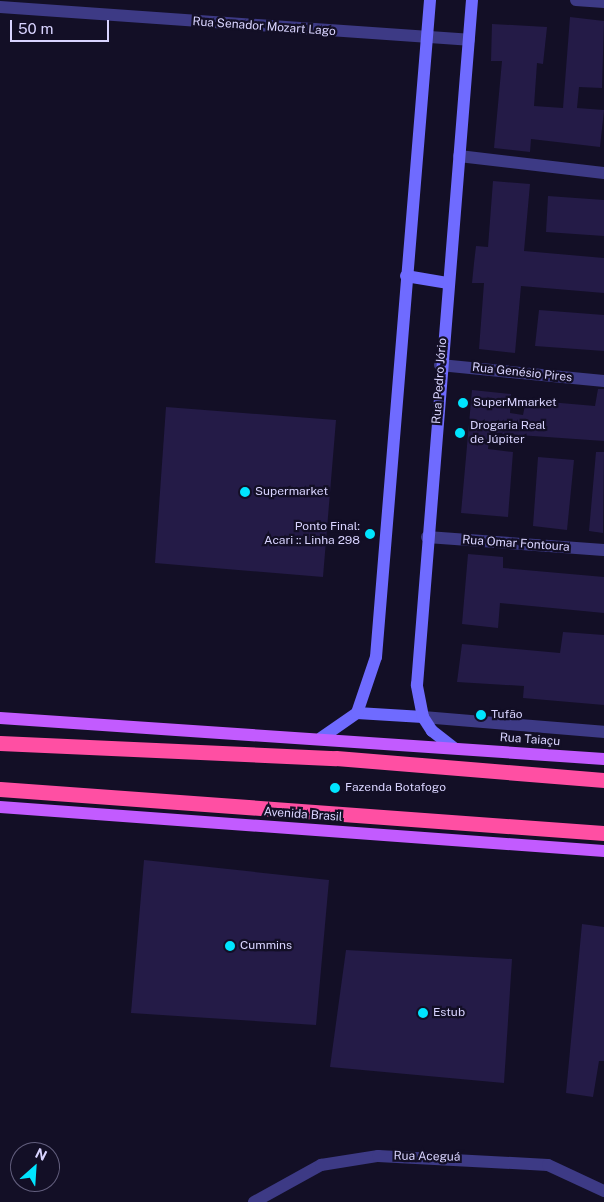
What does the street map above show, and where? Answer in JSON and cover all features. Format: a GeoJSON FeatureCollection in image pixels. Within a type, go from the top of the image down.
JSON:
{"type":"FeatureCollection","features":[{"type":"Feature","properties":{"kind":"highway"},"geometry":{"type":"LineString","coordinates":[[0,743],[336,758],[604,780]]}},
{"type":"Feature","properties":{"kind":"highway","name":"Avenida Brasil"},"geometry":{"type":"LineString","coordinates":[[0,789],[604,833]]}},
{"type":"Feature","properties":{"kind":"main road"},"geometry":{"type":"LineString","coordinates":[[321,738],[357,713],[376,657],[430,0]]}},
{"type":"Feature","properties":{"kind":"main road","name":"Rua Pedro Jório"},"geometry":{"type":"LineString","coordinates":[[454,748],[432,731],[423,717],[417,685],[440,365],[472,0]]}},
{"type":"Feature","properties":{"kind":"main road"},"geometry":{"type":"LineString","coordinates":[[406,276],[448,283]]}},
{"type":"Feature","properties":{"kind":"main road"},"geometry":{"type":"LineString","coordinates":[[357,713],[423,717]]}},
{"type":"Feature","properties":{"kind":"main road"},"geometry":{"type":"LineString","coordinates":[[0,718],[454,748]]}},
{"type":"Feature","properties":{"kind":"main road","name":"Rua Taiaçu"},"geometry":{"type":"LineString","coordinates":[[454,748],[604,759]]}},
{"type":"Feature","properties":{"kind":"main road","name":"Avenida Brasil"},"geometry":{"type":"LineString","coordinates":[[0,807],[604,851]]}},
{"type":"Feature","properties":{"kind":"street"},"geometry":{"type":"LineString","coordinates":[[576,0],[604,2]]}},
{"type":"Feature","properties":{"kind":"street","name":"Rua Senador Mozart Lago"},"geometry":{"type":"LineString","coordinates":[[0,7],[469,40]]}},
{"type":"Feature","properties":{"kind":"street"},"geometry":{"type":"LineString","coordinates":[[459,156],[604,173]]}},
{"type":"Feature","properties":{"kind":"street","name":"Rua Genésio Pires"},"geometry":{"type":"LineString","coordinates":[[440,365],[604,381]]}},
{"type":"Feature","properties":{"kind":"street","name":"Rua Omar Fontoura"},"geometry":{"type":"LineString","coordinates":[[428,537],[604,550]]}},
{"type":"Feature","properties":{"kind":"street"},"geometry":{"type":"LineString","coordinates":[[423,717],[604,732]]}},
{"type":"Feature","properties":{"kind":"street","name":"Rua Aceguá"},"geometry":{"type":"LineString","coordinates":[[254,1202],[321,1165],[378,1156],[548,1165],[604,1190]]}},
{"type":"Feature","properties":{"kind":"building"},"geometry":{"type":"Polygon","coordinates":[[[570,17],[604,21],[602,88],[579,87],[577,108],[604,110],[600,147],[531,139],[530,152],[494,148],[502,61],[491,61],[492,24],[547,27],[543,64],[537,63],[534,106],[563,108],[570,17]]]}},
{"type":"Feature","properties":{"kind":"building"},"geometry":{"type":"Polygon","coordinates":[[[493,181],[530,184],[524,251],[604,258],[604,293],[521,286],[515,353],[479,349],[484,283],[472,283],[476,246],[488,247],[493,181]]]}},
{"type":"Feature","properties":{"kind":"building"},"geometry":{"type":"Polygon","coordinates":[[[548,196],[604,200],[604,236],[546,232],[548,196]]]}},
{"type":"Feature","properties":{"kind":"building"},"geometry":{"type":"Polygon","coordinates":[[[539,310],[604,315],[604,351],[535,346],[539,310]]]}},
{"type":"Feature","properties":{"kind":"building"},"geometry":{"type":"Polygon","coordinates":[[[598,389],[604,389],[604,441],[490,433],[488,449],[513,452],[508,517],[461,513],[472,390],[511,394],[510,413],[523,415],[526,400],[595,406],[598,389]]]}},
{"type":"Feature","properties":{"kind":"building","name":"Supermarket"},"geometry":{"type":"Polygon","coordinates":[[[166,407],[336,420],[323,577],[155,563],[166,407]]]}},
{"type":"Feature","properties":{"kind":"building"},"geometry":{"type":"Polygon","coordinates":[[[596,452],[604,452],[603,533],[589,531],[596,452]]]}},
{"type":"Feature","properties":{"kind":"building"},"geometry":{"type":"Polygon","coordinates":[[[538,457],[574,460],[567,530],[533,526],[538,457]]]}},
{"type":"Feature","properties":{"kind":"building"},"geometry":{"type":"Polygon","coordinates":[[[468,554],[503,557],[503,568],[604,577],[604,613],[500,603],[498,628],[462,624],[468,554]]]}},
{"type":"Feature","properties":{"kind":"building"},"geometry":{"type":"Polygon","coordinates":[[[563,632],[604,635],[604,705],[523,698],[524,686],[457,682],[462,644],[560,653],[563,632]]]}},
{"type":"Feature","properties":{"kind":"building","name":"Cummins"},"geometry":{"type":"Polygon","coordinates":[[[144,860],[329,880],[316,1025],[131,1013],[144,860]]]}},
{"type":"Feature","properties":{"kind":"building"},"geometry":{"type":"Polygon","coordinates":[[[582,924],[604,927],[604,1061],[599,1061],[593,1097],[566,1093],[582,924]]]}},
{"type":"Feature","properties":{"kind":"building","name":"Estub"},"geometry":{"type":"Polygon","coordinates":[[[346,950],[512,959],[504,1083],[330,1067],[346,950]]]}},
{"type":"Feature","properties":{"kind":"place","name":"SuperMmarket"},"geometry":{"type":"Point","coordinates":[463,403]}},
{"type":"Feature","properties":{"kind":"place","name":"Drogaria Real de Júpiter"},"geometry":{"type":"Point","coordinates":[460,433]}},
{"type":"Feature","properties":{"kind":"place","name":"Supermarket"},"geometry":{"type":"Point","coordinates":[245,492]}},
{"type":"Feature","properties":{"kind":"place","name":"Ponto Final: Acari :: Linha 298"},"geometry":{"type":"Point","coordinates":[370,534]}},
{"type":"Feature","properties":{"kind":"place","name":"Tufão"},"geometry":{"type":"Point","coordinates":[481,715]}},
{"type":"Feature","properties":{"kind":"place","name":"Fazenda Botafogo"},"geometry":{"type":"Point","coordinates":[335,788]}},
{"type":"Feature","properties":{"kind":"place","name":"Cummins"},"geometry":{"type":"Point","coordinates":[230,946]}},
{"type":"Feature","properties":{"kind":"place","name":"Estub"},"geometry":{"type":"Point","coordinates":[423,1013]}}]}
